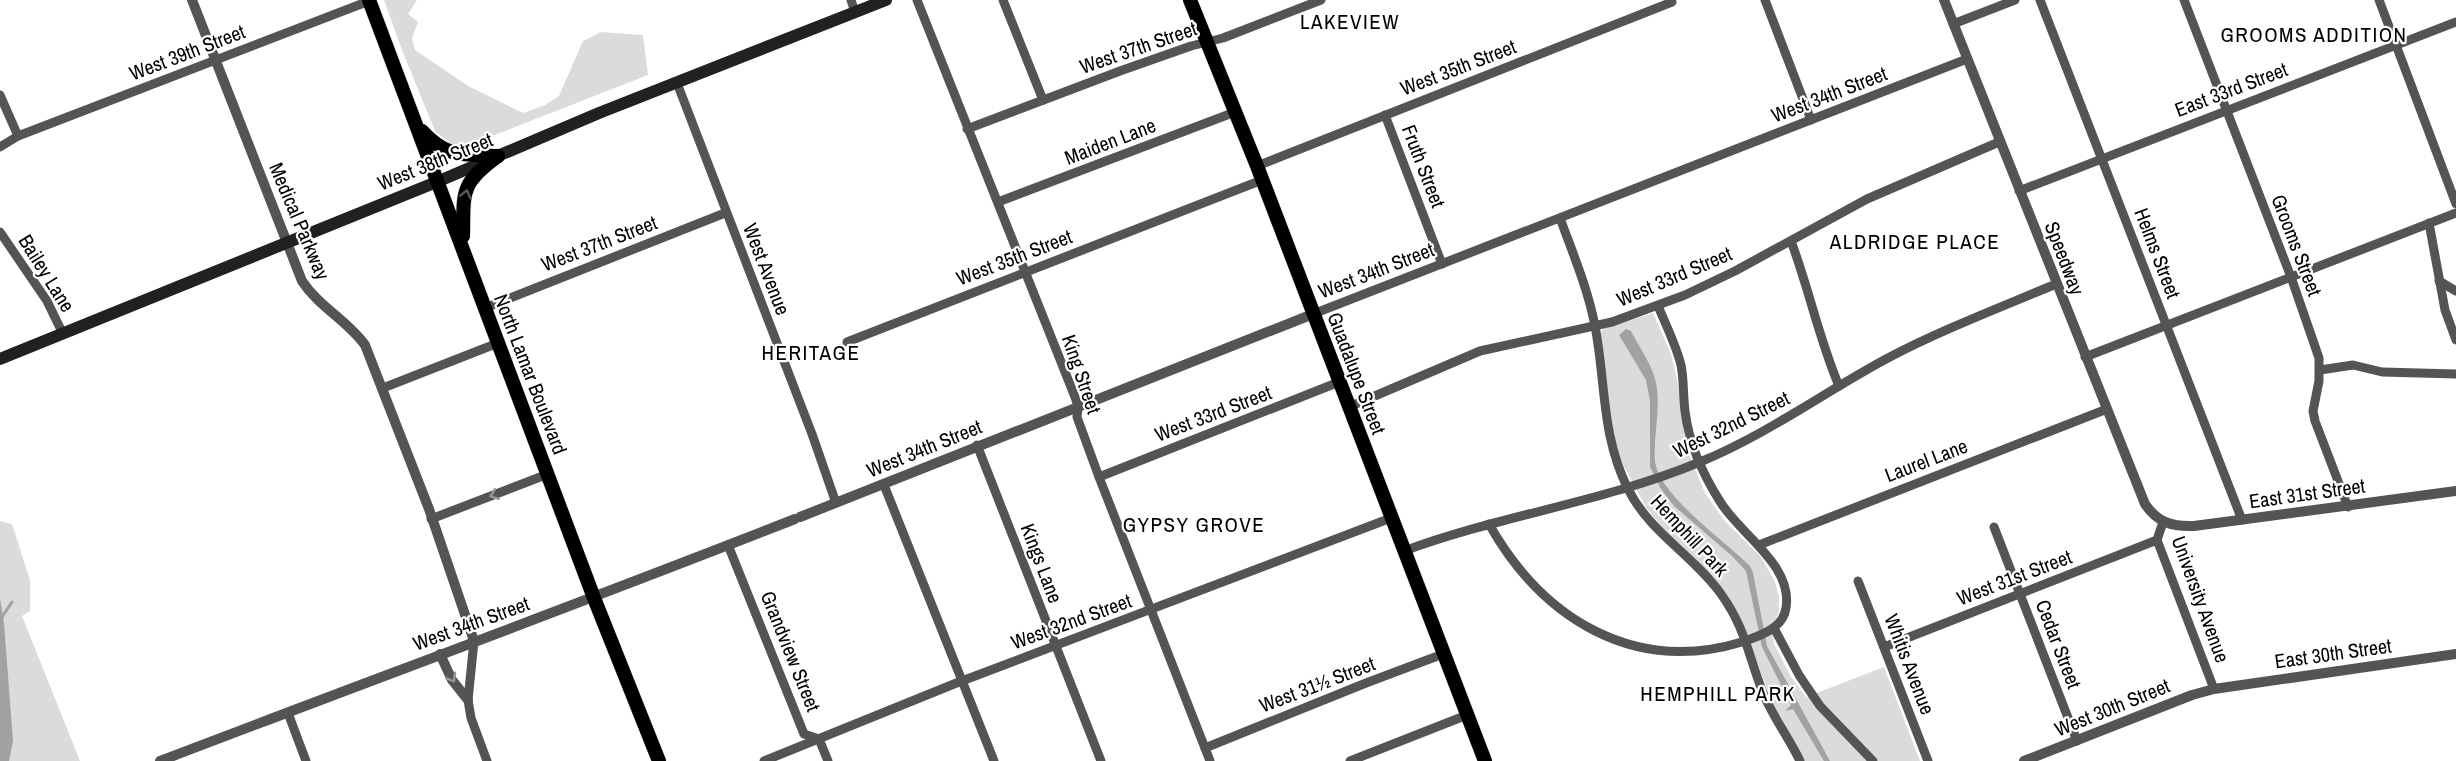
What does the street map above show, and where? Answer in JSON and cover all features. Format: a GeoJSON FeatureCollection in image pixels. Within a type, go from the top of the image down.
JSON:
{"type":"FeatureCollection","features":[{"type":"Feature","properties":{"kind":"main road","name":"West 38th Street"},"geometry":{"type":"LineString","coordinates":[[0,359],[677,83],[853,6],[886,0]]}},
{"type":"Feature","properties":{"kind":"main road","name":"Guadalupe Street"},"geometry":{"type":"LineString","coordinates":[[1190,0],[1257,166],[1485,761]]}},
{"type":"Feature","properties":{"kind":"main road","name":"North Lamar Boulevard"},"geometry":{"type":"LineString","coordinates":[[369,1],[439,181],[594,598],[659,761]]}},
{"type":"Feature","properties":{"kind":"main road"},"geometry":{"type":"LineString","coordinates":[[418,127],[437,146],[450,153],[498,156]]}},
{"type":"Feature","properties":{"kind":"main road"},"geometry":{"type":"LineString","coordinates":[[462,244],[464,192],[479,171],[498,156]]}},
{"type":"Feature","properties":{"kind":"street","name":"Medical Parkway"},"geometry":{"type":"LineString","coordinates":[[192,0],[302,281],[309,293],[355,331],[365,345],[383,388],[474,641]]}},
{"type":"Feature","properties":{"kind":"street","name":"King Street"},"geometry":{"type":"LineString","coordinates":[[917,0],[1078,406],[1077,417],[1099,477],[1209,761]]}},
{"type":"Feature","properties":{"kind":"street"},"geometry":{"type":"LineString","coordinates":[[1003,0],[1043,100]]}},
{"type":"Feature","properties":{"kind":"street","name":"West 37th Street"},"geometry":{"type":"LineString","coordinates":[[967,129],[1206,41],[1223,38],[1321,0]]}},
{"type":"Feature","properties":{"kind":"street"},"geometry":{"type":"LineString","coordinates":[[1765,0],[1811,120]]}},
{"type":"Feature","properties":{"kind":"street","name":"Speedway"},"geometry":{"type":"LineString","coordinates":[[1944,0],[2145,504],[2154,516],[2163,522]]}},
{"type":"Feature","properties":{"kind":"street"},"geometry":{"type":"LineString","coordinates":[[1953,24],[2015,0]]}},
{"type":"Feature","properties":{"kind":"street","name":"Helms Street"},"geometry":{"type":"LineString","coordinates":[[2040,0],[2242,520]]}},
{"type":"Feature","properties":{"kind":"street","name":"Grooms Street"},"geometry":{"type":"LineString","coordinates":[[2184,0],[2291,277],[2319,358],[2320,370],[2313,411],[2315,422],[2348,507]]}},
{"type":"Feature","properties":{"kind":"street"},"geometry":{"type":"LineString","coordinates":[[2379,0],[2456,204]]}},
{"type":"Feature","properties":{"kind":"street","name":"West 39th Street"},"geometry":{"type":"LineString","coordinates":[[18,136],[369,1]]}},
{"type":"Feature","properties":{"kind":"street","name":"West 35th Street"},"geometry":{"type":"LineString","coordinates":[[1257,166],[1672,1]]}},
{"type":"Feature","properties":{"kind":"street","name":"East 33rd Street"},"geometry":{"type":"LineString","coordinates":[[2019,191],[2456,22]]}},
{"type":"Feature","properties":{"kind":"street","name":"West 34th Street"},"geometry":{"type":"LineString","coordinates":[[160,761],[474,641],[594,598],[884,485],[977,445],[1967,59]]}},
{"type":"Feature","properties":{"kind":"street","name":"West Avenue"},"geometry":{"type":"LineString","coordinates":[[677,83],[836,502]]}},
{"type":"Feature","properties":{"kind":"street"},"geometry":{"type":"LineString","coordinates":[[0,95],[18,136],[0,147]]}},
{"type":"Feature","properties":{"kind":"street","name":"Maiden Lane"},"geometry":{"type":"LineString","coordinates":[[998,202],[1235,112]]}},
{"type":"Feature","properties":{"kind":"street","name":"Fruth Street"},"geometry":{"type":"LineString","coordinates":[[1385,115],[1442,264]]}},
{"type":"Feature","properties":{"kind":"street","name":"West 33rd Street"},"geometry":{"type":"LineString","coordinates":[[1349,407],[1480,351],[1612,322],[1658,306],[1707,285],[1867,199],[2000,142]]}},
{"type":"Feature","properties":{"kind":"street","name":"West 35th Street"},"geometry":{"type":"LineString","coordinates":[[847,342],[1262,180]]}},
{"type":"Feature","properties":{"kind":"street","name":"West 37th Street"},"geometry":{"type":"LineString","coordinates":[[485,308],[725,213]]}},
{"type":"Feature","properties":{"kind":"street"},"geometry":{"type":"LineString","coordinates":[[2085,357],[2456,213]]}},
{"type":"Feature","properties":{"kind":"street","name":"Hemphill Park"},"geometry":{"type":"LineString","coordinates":[[1560,218],[1584,284],[1595,326],[1607,429],[1628,488],[1639,509],[1652,525],[1707,576],[1730,607],[1747,640],[1764,695],[1800,761]]}},
{"type":"Feature","properties":{"kind":"street"},"geometry":{"type":"LineString","coordinates":[[2429,223],[2445,310],[2456,340]]}},
{"type":"Feature","properties":{"kind":"street","name":"Bailey Lane"},"geometry":{"type":"LineString","coordinates":[[0,232],[47,301],[63,334]]}},
{"type":"Feature","properties":{"kind":"street"},"geometry":{"type":"LineString","coordinates":[[1791,241],[1822,343],[1839,386]]}},
{"type":"Feature","properties":{"kind":"street"},"geometry":{"type":"LineString","coordinates":[[2439,281],[2456,291]]}},
{"type":"Feature","properties":{"kind":"street","name":"West 32nd Street"},"geometry":{"type":"LineString","coordinates":[[1404,551],[1488,524],[1628,488],[1699,463],[1758,435],[1839,386],[1919,342],[2056,284]]}},
{"type":"Feature","properties":{"kind":"street","name":"Hemphill Park"},"geometry":{"type":"LineString","coordinates":[[1658,306],[1680,364],[1685,410],[1699,463],[1721,505],[1738,526],[1759,545],[1781,578],[1787,600],[1784,617],[1766,632]]}},
{"type":"Feature","properties":{"kind":"street"},"geometry":{"type":"LineString","coordinates":[[383,388],[498,343]]}},
{"type":"Feature","properties":{"kind":"street"},"geometry":{"type":"LineString","coordinates":[[2320,370],[2353,365],[2382,372],[2456,374]]}},
{"type":"Feature","properties":{"kind":"street","name":"West 33rd Street"},"geometry":{"type":"LineString","coordinates":[[1099,477],[1339,382]]}},
{"type":"Feature","properties":{"kind":"street","name":"Laurel Lane"},"geometry":{"type":"LineString","coordinates":[[1759,545],[2107,409]]}},
{"type":"Feature","properties":{"kind":"street","name":"Kings Lane"},"geometry":{"type":"LineString","coordinates":[[977,445],[1101,761]]}},
{"type":"Feature","properties":{"kind":"street"},"geometry":{"type":"LineString","coordinates":[[431,519],[548,474]]}},
{"type":"Feature","properties":{"kind":"street"},"geometry":{"type":"LineString","coordinates":[[884,485],[994,761]]}},
{"type":"Feature","properties":{"kind":"street","name":"East 31st Street"},"geometry":{"type":"LineString","coordinates":[[2163,522],[2187,527],[2348,507],[2456,490]]}},
{"type":"Feature","properties":{"kind":"street","name":"West 32nd Street"},"geometry":{"type":"LineString","coordinates":[[764,761],[963,681],[1391,518]]}},
{"type":"Feature","properties":{"kind":"street","name":"University Avenue"},"geometry":{"type":"LineString","coordinates":[[2163,522],[2157,540],[2214,688]]}},
{"type":"Feature","properties":{"kind":"street"},"geometry":{"type":"LineString","coordinates":[[1488,524],[1507,554],[1529,581],[1583,624],[1622,643],[1644,649],[1685,653],[1724,647],[1766,632],[1820,705],[1873,761]]}},
{"type":"Feature","properties":{"kind":"street","name":"Cedar Street"},"geometry":{"type":"LineString","coordinates":[[1994,526],[2077,741]]}},
{"type":"Feature","properties":{"kind":"street","name":"West 31st Street"},"geometry":{"type":"LineString","coordinates":[[1884,646],[2157,540]]}},
{"type":"Feature","properties":{"kind":"street","name":"Grandview Street"},"geometry":{"type":"LineString","coordinates":[[728,545],[804,734],[819,739],[828,761]]}},
{"type":"Feature","properties":{"kind":"street","name":"Whitis Avenue"},"geometry":{"type":"LineString","coordinates":[[1858,581],[1928,761]]}},
{"type":"Feature","properties":{"kind":"street"},"geometry":{"type":"LineString","coordinates":[[474,641],[468,700],[471,718],[487,761]]}},
{"type":"Feature","properties":{"kind":"street"},"geometry":{"type":"LineString","coordinates":[[440,654],[452,680],[468,700]]}},
{"type":"Feature","properties":{"kind":"street","name":"West 31½ Street"},"geometry":{"type":"LineString","coordinates":[[1205,748],[1443,654]]}},
{"type":"Feature","properties":{"kind":"street","name":"East 30th Street"},"geometry":{"type":"LineString","coordinates":[[2214,688],[2456,654]]}},
{"type":"Feature","properties":{"kind":"street","name":"West 30th Street"},"geometry":{"type":"LineString","coordinates":[[2024,761],[2214,688]]}},
{"type":"Feature","properties":{"kind":"street"},"geometry":{"type":"LineString","coordinates":[[288,713],[306,761]]}},
{"type":"Feature","properties":{"kind":"street"},"geometry":{"type":"LineString","coordinates":[[1350,761],[1467,715]]}},
{"type":"Feature","properties":{"kind":"shaded area"},"geometry":{"type":"Polygon","coordinates":[[[384,0],[417,0],[408,14],[418,22],[412,38],[415,50],[468,86],[523,113],[545,105],[559,96],[583,41],[601,32],[643,35],[648,75],[464,147],[453,146],[435,131],[384,0]]]}},
{"type":"Feature","properties":{"kind":"shaded area"},"geometry":{"type":"Polygon","coordinates":[[[1653,313],[1671,354],[1677,379],[1686,447],[1705,493],[1724,520],[1761,557],[1775,582],[1779,596],[1779,612],[1772,628],[1774,644],[1791,677],[1806,697],[1884,667],[1920,761],[1803,761],[1774,707],[1740,617],[1715,578],[1664,529],[1647,509],[1621,461],[1613,433],[1601,332],[1603,329],[1653,313]]]}},
{"type":"Feature","properties":{"kind":"shaded area"},"geometry":{"type":"Polygon","coordinates":[[[1626,329],[1631,331],[1656,381],[1658,407],[1655,462],[1659,475],[1668,489],[1695,517],[1750,566],[1767,646],[1830,761],[1824,761],[1793,709],[1785,711],[1791,705],[1762,647],[1746,571],[1674,506],[1661,489],[1650,467],[1650,401],[1646,380],[1619,335],[1626,329]]]}},
{"type":"Feature","properties":{"kind":"shaded area"},"geometry":{"type":"Polygon","coordinates":[[[0,521],[12,524],[30,580],[30,611],[22,616],[80,761],[0,761],[0,521]]]}},
{"type":"Feature","properties":{"kind":"shaded area"},"geometry":{"type":"Polygon","coordinates":[[[0,598],[13,741],[9,761],[0,761],[0,598]]]}},
{"type":"Feature","properties":{"kind":"waterway"},"geometry":{"type":"LineString","coordinates":[[0,620],[12,602]]}},
{"type":"Feature","properties":{"kind":"district","name":"LAKEVIEW"},"geometry":{"type":"Point","coordinates":[1350,21]}},
{"type":"Feature","properties":{"kind":"district","name":"GROOMS ADDITION"},"geometry":{"type":"Point","coordinates":[2314,34]}},
{"type":"Feature","properties":{"kind":"district","name":"ALDRIDGE PLACE"},"geometry":{"type":"Point","coordinates":[1915,241]}},
{"type":"Feature","properties":{"kind":"district","name":"HERITAGE"},"geometry":{"type":"Point","coordinates":[811,352]}},
{"type":"Feature","properties":{"kind":"district","name":"GYPSY GROVE"},"geometry":{"type":"Point","coordinates":[1194,524]}},
{"type":"Feature","properties":{"kind":"district","name":"HEMPHILL PARK"},"geometry":{"type":"Point","coordinates":[1718,693]}}]}
